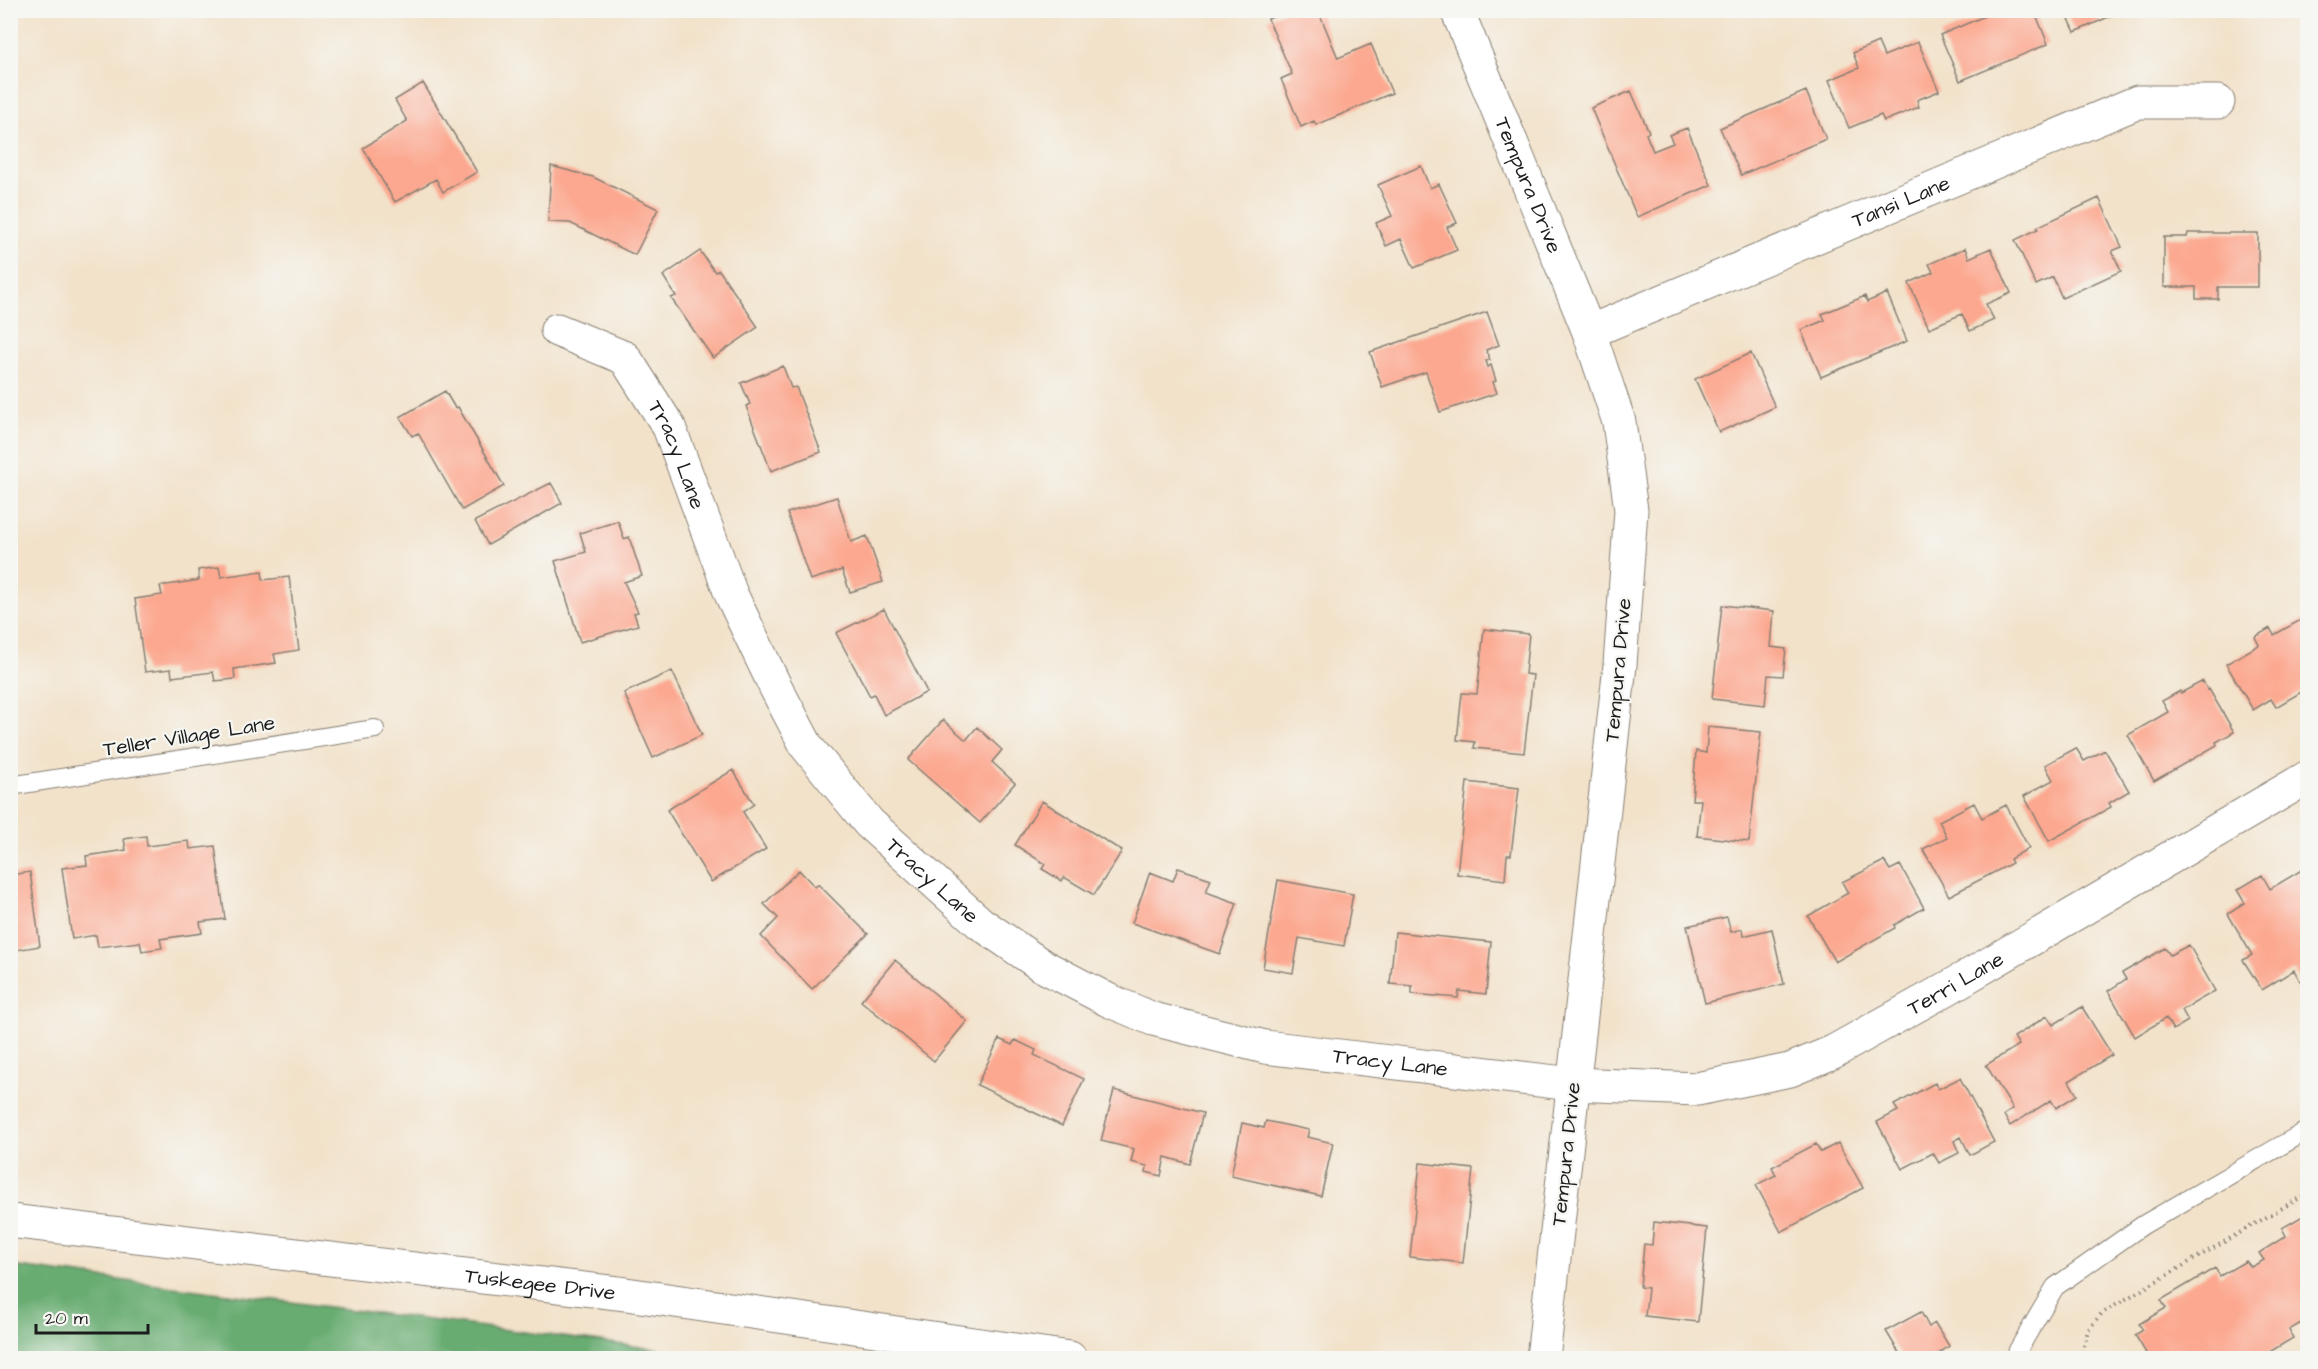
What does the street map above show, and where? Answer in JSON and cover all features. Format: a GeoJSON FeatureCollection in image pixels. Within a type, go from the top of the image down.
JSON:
{"type":"FeatureCollection","features":[{"type":"Feature","properties":{"kind":"street","name":"Tempura Drive"},"geometry":{"type":"LineString","coordinates":[[1457,10],[1589,332],[1619,422],[1631,510],[1620,665],[1543,1359]]}},
{"type":"Feature","properties":{"kind":"street","name":"Tansi Lane"},"geometry":{"type":"LineString","coordinates":[[1589,332],[2138,102],[2218,102]]}},
{"type":"Feature","properties":{"kind":"street","name":"Tracy Lane"},"geometry":{"type":"LineString","coordinates":[[557,330],[625,358],[669,427],[731,594],[807,747],[869,823],[980,923],[1041,965],[1108,1000],[1153,1019],[1265,1047],[1572,1084]]}},
{"type":"Feature","properties":{"kind":"street","name":"Terri Lane"},"geometry":{"type":"LineString","coordinates":[[1572,1084],[1697,1089],[1790,1070],[1833,1052],[1938,993],[2307,777]]}},
{"type":"Feature","properties":{"kind":"street","name":"Tuskegee Drive"},"geometry":{"type":"LineString","coordinates":[[10,1221],[626,1294],[1070,1359]]}},
{"type":"Feature","properties":{"kind":"lane","name":"Teller Village Lane"},"geometry":{"type":"LineString","coordinates":[[10,786],[375,729]]}},
{"type":"Feature","properties":{"kind":"lane"},"geometry":{"type":"LineString","coordinates":[[2016,1359],[2018,1350],[2055,1287],[2143,1225],[2307,1130]]}},
{"type":"Feature","properties":{"kind":"path"},"geometry":{"type":"LineString","coordinates":[[2081,1359],[2088,1330],[2102,1313],[2307,1193]]}},
{"type":"Feature","properties":{"kind":"green space"},"geometry":{"type":"Polygon","coordinates":[[[11,1266],[687,1353],[716,1358],[11,1358],[11,1266]]]}},
{"type":"Feature","properties":{"kind":"building"},"geometry":{"type":"Polygon","coordinates":[[[1288,10],[1318,10],[1338,58],[1371,44],[1392,93],[1316,125],[1314,121],[1301,127],[1281,79],[1292,74],[1268,19],[1288,10]]]}},
{"type":"Feature","properties":{"kind":"building"},"geometry":{"type":"Polygon","coordinates":[[[1999,10],[2034,10],[2048,44],[1960,81],[1940,35],[1999,10]]]}},
{"type":"Feature","properties":{"kind":"building"},"geometry":{"type":"Polygon","coordinates":[[[2065,10],[2124,10],[2075,32],[2065,10]]]}},
{"type":"Feature","properties":{"kind":"building"},"geometry":{"type":"Polygon","coordinates":[[[1878,42],[1884,56],[1918,42],[1939,91],[1917,100],[1919,107],[1884,121],[1881,115],[1849,128],[1829,80],[1859,68],[1853,53],[1878,42]]]}},
{"type":"Feature","properties":{"kind":"building"},"geometry":{"type":"Polygon","coordinates":[[[423,83],[477,172],[443,192],[436,179],[395,202],[363,148],[407,121],[395,100],[423,83]]]}},
{"type":"Feature","properties":{"kind":"building"},"geometry":{"type":"Polygon","coordinates":[[[1631,91],[1649,132],[1646,134],[1653,151],[1673,143],[1669,135],[1687,128],[1711,185],[1637,217],[1591,108],[1631,91]]]}},
{"type":"Feature","properties":{"kind":"building"},"geometry":{"type":"Polygon","coordinates":[[[1806,91],[1826,139],[1741,175],[1720,128],[1806,91]]]}},
{"type":"Feature","properties":{"kind":"building"},"geometry":{"type":"Polygon","coordinates":[[[551,166],[593,177],[658,209],[635,255],[570,223],[548,222],[551,166]]]}},
{"type":"Feature","properties":{"kind":"building"},"geometry":{"type":"Polygon","coordinates":[[[1421,166],[1430,188],[1439,184],[1457,223],[1447,227],[1457,250],[1414,268],[1401,239],[1386,246],[1376,223],[1392,216],[1378,185],[1421,166]]]}},
{"type":"Feature","properties":{"kind":"building"},"geometry":{"type":"Polygon","coordinates":[[[2099,198],[2122,247],[2112,251],[2121,271],[2062,298],[2053,277],[2036,285],[2015,240],[2099,198]]]}},
{"type":"Feature","properties":{"kind":"building"},"geometry":{"type":"Polygon","coordinates":[[[2188,233],[2258,233],[2258,287],[2218,287],[2218,299],[2196,299],[2196,287],[2164,287],[2164,237],[2187,237],[2188,233]]]}},
{"type":"Feature","properties":{"kind":"building"},"geometry":{"type":"Polygon","coordinates":[[[1965,248],[1969,258],[1991,248],[2011,293],[1986,304],[1994,320],[1970,331],[1962,314],[1929,328],[1909,283],[1933,272],[1929,264],[1965,248]]]}},
{"type":"Feature","properties":{"kind":"building"},"geometry":{"type":"Polygon","coordinates":[[[700,251],[715,272],[719,270],[758,327],[713,358],[671,298],[676,296],[663,276],[700,251]]]}},
{"type":"Feature","properties":{"kind":"building"},"geometry":{"type":"Polygon","coordinates":[[[1887,293],[1907,341],[1821,377],[1801,330],[1825,320],[1822,314],[1865,296],[1867,302],[1887,293]]]}},
{"type":"Feature","properties":{"kind":"building"},"geometry":{"type":"Polygon","coordinates":[[[1487,312],[1499,345],[1486,350],[1490,360],[1486,361],[1488,367],[1491,365],[1497,393],[1440,412],[1426,372],[1382,387],[1370,352],[1487,312]]]}},
{"type":"Feature","properties":{"kind":"building"},"geometry":{"type":"Polygon","coordinates":[[[1751,353],[1775,407],[1719,432],[1695,379],[1751,353]]]}},
{"type":"Feature","properties":{"kind":"building"},"geometry":{"type":"Polygon","coordinates":[[[783,366],[791,388],[796,387],[821,452],[771,471],[746,406],[750,404],[741,383],[783,366]]]}},
{"type":"Feature","properties":{"kind":"building"},"geometry":{"type":"Polygon","coordinates":[[[445,391],[455,408],[458,407],[504,486],[462,510],[418,433],[412,436],[400,417],[445,391]]]}},
{"type":"Feature","properties":{"kind":"building"},"geometry":{"type":"Polygon","coordinates":[[[551,483],[562,503],[488,545],[475,521],[551,483]]]}},
{"type":"Feature","properties":{"kind":"building"},"geometry":{"type":"Polygon","coordinates":[[[837,497],[851,542],[867,536],[883,582],[850,592],[842,570],[810,580],[787,513],[837,497]]]}},
{"type":"Feature","properties":{"kind":"building"},"geometry":{"type":"Polygon","coordinates":[[[618,521],[624,539],[629,537],[642,576],[624,582],[638,612],[634,613],[638,625],[580,642],[555,561],[586,552],[580,533],[618,521]]]}},
{"type":"Feature","properties":{"kind":"building"},"geometry":{"type":"Polygon","coordinates":[[[219,567],[221,577],[262,571],[263,580],[289,577],[299,650],[274,654],[276,663],[234,669],[235,679],[215,681],[213,672],[172,677],[171,669],[145,672],[135,599],[162,595],[160,586],[199,580],[198,570],[219,567]]]}},
{"type":"Feature","properties":{"kind":"building"},"geometry":{"type":"Polygon","coordinates":[[[1722,605],[1774,611],[1771,647],[1786,649],[1783,676],[1768,675],[1765,705],[1712,699],[1722,605]]]}},
{"type":"Feature","properties":{"kind":"building"},"geometry":{"type":"Polygon","coordinates":[[[884,609],[927,692],[884,715],[874,694],[870,696],[836,633],[884,609]]]}},
{"type":"Feature","properties":{"kind":"building"},"geometry":{"type":"Polygon","coordinates":[[[2306,617],[2308,688],[2276,707],[2271,699],[2253,710],[2226,664],[2259,645],[2255,637],[2270,628],[2274,635],[2306,617]]]}},
{"type":"Feature","properties":{"kind":"building"},"geometry":{"type":"Polygon","coordinates":[[[1484,629],[1529,634],[1525,674],[1533,675],[1524,753],[1474,748],[1475,742],[1457,740],[1462,693],[1477,694],[1484,629]]]}},
{"type":"Feature","properties":{"kind":"building"},"geometry":{"type":"Polygon","coordinates":[[[672,671],[702,735],[653,758],[624,693],[672,671]]]}},
{"type":"Feature","properties":{"kind":"building"},"geometry":{"type":"Polygon","coordinates":[[[2203,681],[2234,732],[2216,742],[2217,745],[2154,781],[2128,735],[2168,712],[2162,701],[2203,681]]]}},
{"type":"Feature","properties":{"kind":"building"},"geometry":{"type":"Polygon","coordinates":[[[943,720],[966,740],[977,727],[1002,750],[992,762],[1015,783],[980,823],[908,760],[943,720]]]}},
{"type":"Feature","properties":{"kind":"building"},"geometry":{"type":"Polygon","coordinates":[[[1708,727],[1761,732],[1749,842],[1697,836],[1701,800],[1692,800],[1696,751],[1706,753],[1708,727]]]}},
{"type":"Feature","properties":{"kind":"building"},"geometry":{"type":"Polygon","coordinates":[[[2076,748],[2084,761],[2105,750],[2129,791],[2109,803],[2111,807],[2049,841],[2024,796],[2053,780],[2045,765],[2076,748]]]}},
{"type":"Feature","properties":{"kind":"building"},"geometry":{"type":"Polygon","coordinates":[[[733,770],[754,804],[743,812],[766,849],[711,882],[667,810],[733,770]]]}},
{"type":"Feature","properties":{"kind":"building"},"geometry":{"type":"Polygon","coordinates":[[[1467,782],[1519,788],[1511,855],[1507,855],[1505,880],[1457,874],[1467,782]]]}},
{"type":"Feature","properties":{"kind":"building"},"geometry":{"type":"Polygon","coordinates":[[[1042,801],[1122,851],[1094,895],[1064,877],[1062,881],[1042,869],[1045,864],[1015,845],[1042,801]]]}},
{"type":"Feature","properties":{"kind":"building"},"geometry":{"type":"Polygon","coordinates":[[[1974,803],[1982,818],[2006,805],[2029,848],[2010,859],[2012,863],[1949,896],[1923,849],[1947,837],[1939,821],[1974,803]]]}},
{"type":"Feature","properties":{"kind":"building"},"geometry":{"type":"Polygon","coordinates":[[[146,836],[147,846],[189,841],[190,849],[215,846],[225,919],[200,922],[202,933],[160,939],[162,948],[142,951],[140,942],[98,947],[96,935],[72,939],[62,868],[87,865],[86,856],[126,850],[124,839],[146,836]]]}},
{"type":"Feature","properties":{"kind":"building"},"geometry":{"type":"Polygon","coordinates":[[[1884,861],[1890,870],[1900,865],[1924,908],[1894,925],[1895,928],[1835,962],[1808,916],[1848,893],[1842,882],[1884,861]]]}},
{"type":"Feature","properties":{"kind":"building"},"geometry":{"type":"Polygon","coordinates":[[[2308,866],[2308,976],[2300,981],[2294,970],[2262,990],[2243,960],[2252,955],[2228,914],[2245,903],[2237,890],[2262,875],[2270,889],[2308,866]]]}},
{"type":"Feature","properties":{"kind":"building"},"geometry":{"type":"Polygon","coordinates":[[[1178,868],[1211,879],[1206,892],[1237,903],[1220,954],[1132,923],[1150,872],[1173,881],[1178,868]]]}},
{"type":"Feature","properties":{"kind":"building"},"geometry":{"type":"Polygon","coordinates":[[[799,870],[815,887],[818,884],[868,934],[812,989],[761,936],[778,918],[764,904],[799,870]]]}},
{"type":"Feature","properties":{"kind":"building"},"geometry":{"type":"Polygon","coordinates":[[[30,872],[40,946],[16,950],[17,960],[10,961],[10,875],[30,872]]]}},
{"type":"Feature","properties":{"kind":"building"},"geometry":{"type":"Polygon","coordinates":[[[1278,880],[1353,894],[1344,946],[1299,938],[1293,973],[1263,968],[1278,880]]]}},
{"type":"Feature","properties":{"kind":"building"},"geometry":{"type":"Polygon","coordinates":[[[1727,917],[1731,932],[1742,929],[1743,936],[1772,929],[1784,984],[1705,1003],[1687,926],[1727,917]]]}},
{"type":"Feature","properties":{"kind":"building"},"geometry":{"type":"Polygon","coordinates":[[[1395,932],[1491,942],[1486,994],[1459,991],[1458,998],[1412,994],[1412,986],[1390,984],[1395,932]]]}},
{"type":"Feature","properties":{"kind":"building"},"geometry":{"type":"Polygon","coordinates":[[[2189,945],[2215,991],[2182,1010],[2188,1021],[2173,1030],[2166,1018],[2135,1037],[2108,991],[2126,979],[2122,973],[2165,948],[2170,955],[2189,945]]]}},
{"type":"Feature","properties":{"kind":"building"},"geometry":{"type":"Polygon","coordinates":[[[895,960],[967,1021],[934,1061],[861,1001],[895,960]]]}},
{"type":"Feature","properties":{"kind":"building"},"geometry":{"type":"Polygon","coordinates":[[[2082,1007],[2112,1055],[2069,1081],[2077,1095],[2056,1108],[2051,1100],[2010,1126],[2004,1115],[2013,1109],[1986,1065],[2019,1045],[2014,1037],[2047,1016],[2053,1025],[2082,1007]]]}},
{"type":"Feature","properties":{"kind":"building"},"geometry":{"type":"Polygon","coordinates":[[[999,1039],[1012,1045],[1015,1040],[1036,1050],[1034,1055],[1084,1079],[1062,1126],[977,1085],[999,1039]]]}},
{"type":"Feature","properties":{"kind":"building"},"geometry":{"type":"Polygon","coordinates":[[[1960,1078],[1994,1142],[1970,1155],[1961,1137],[1954,1141],[1959,1153],[1939,1163],[1933,1153],[1902,1169],[1877,1122],[1898,1111],[1894,1105],[1935,1083],[1938,1089],[1960,1078]]]}},
{"type":"Feature","properties":{"kind":"building"},"geometry":{"type":"Polygon","coordinates":[[[1114,1090],[1203,1113],[1190,1164],[1165,1157],[1161,1176],[1146,1172],[1147,1166],[1131,1162],[1134,1149],[1101,1141],[1114,1090]]]}},
{"type":"Feature","properties":{"kind":"building"},"geometry":{"type":"Polygon","coordinates":[[[1266,1121],[1309,1130],[1307,1137],[1333,1143],[1321,1196],[1231,1176],[1242,1123],[1264,1128],[1266,1121]]]}},
{"type":"Feature","properties":{"kind":"building"},"geometry":{"type":"Polygon","coordinates":[[[1838,1143],[1863,1188],[1781,1232],[1756,1185],[1776,1175],[1772,1167],[1816,1144],[1821,1152],[1838,1143]]]}},
{"type":"Feature","properties":{"kind":"building"},"geometry":{"type":"Polygon","coordinates":[[[1420,1163],[1473,1169],[1463,1263],[1410,1257],[1420,1163]]]}},
{"type":"Feature","properties":{"kind":"building"},"geometry":{"type":"Polygon","coordinates":[[[2308,1213],[2308,1330],[2306,1331],[2301,1323],[2289,1330],[2293,1338],[2266,1354],[2268,1358],[2149,1358],[2135,1335],[2143,1330],[2139,1324],[2166,1308],[2161,1300],[2215,1268],[2220,1276],[2246,1261],[2251,1267],[2264,1260],[2259,1253],[2286,1236],[2282,1228],[2308,1213]]]}},
{"type":"Feature","properties":{"kind":"building"},"geometry":{"type":"Polygon","coordinates":[[[1654,1222],[1707,1228],[1698,1322],[1645,1316],[1648,1288],[1640,1287],[1644,1244],[1652,1245],[1654,1222]]]}},
{"type":"Feature","properties":{"kind":"building"},"geometry":{"type":"Polygon","coordinates":[[[1921,1312],[1929,1327],[1935,1323],[1949,1346],[1933,1358],[1902,1358],[1886,1331],[1921,1312]]]}}]}
